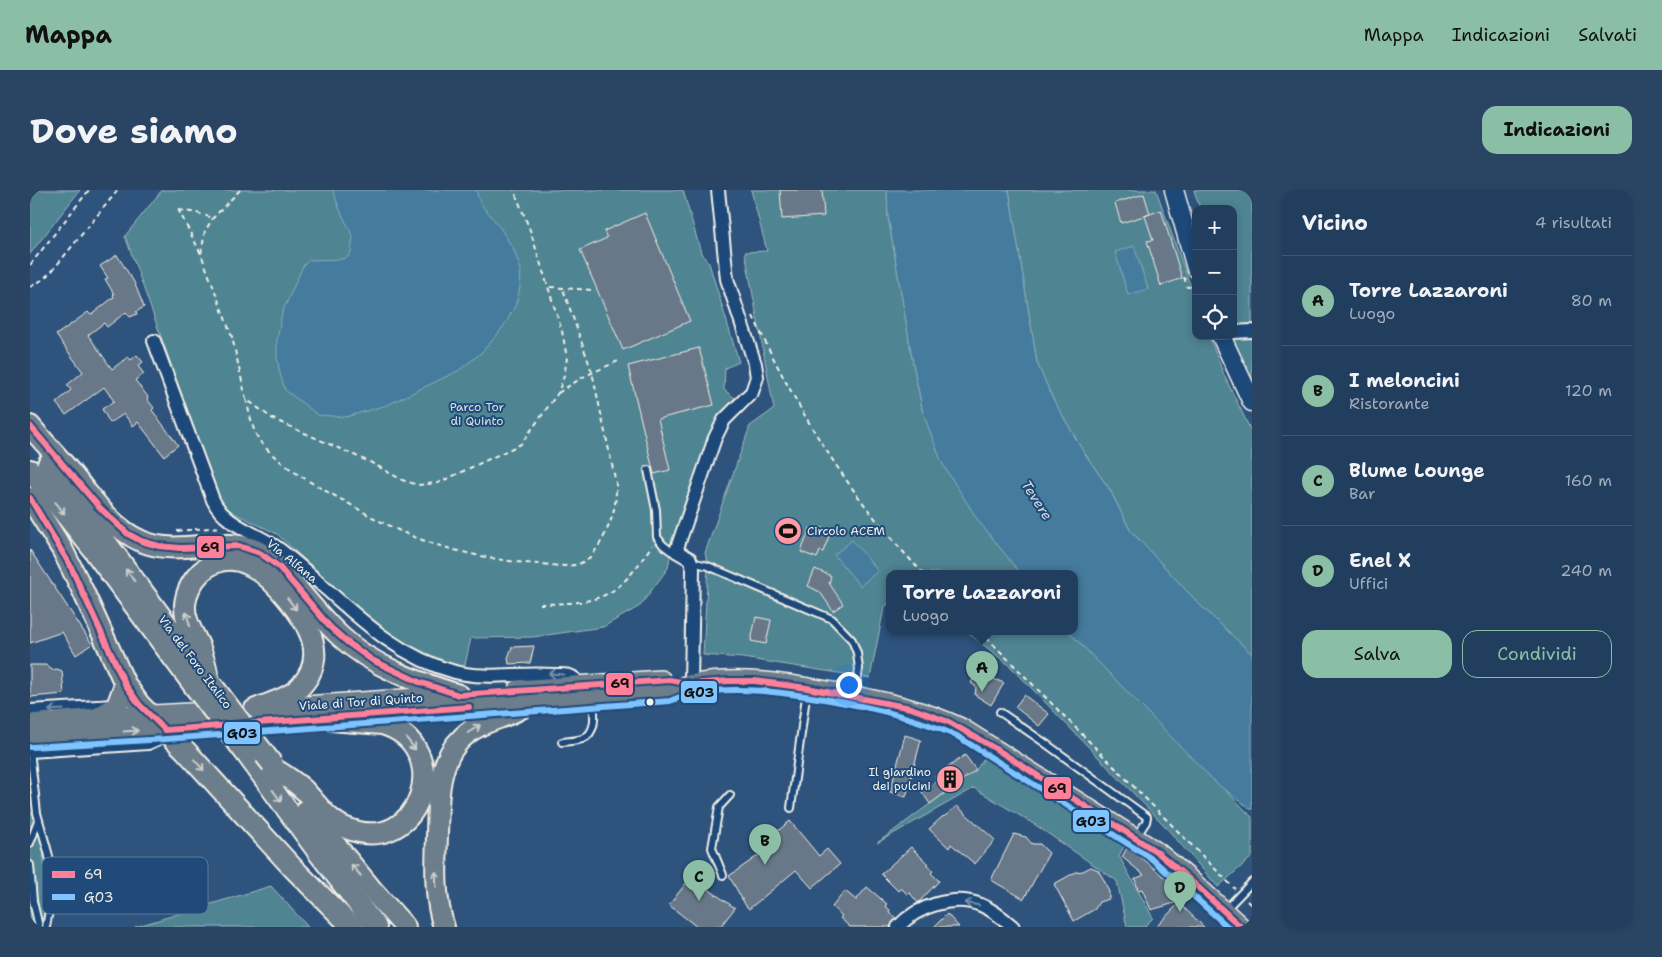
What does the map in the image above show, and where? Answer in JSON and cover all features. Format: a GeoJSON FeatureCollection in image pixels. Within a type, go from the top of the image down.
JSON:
{"type":"FeatureCollection","features":[{"type":"Feature","properties":{"kind":"highway"},"geometry":{"type":"LineString","coordinates":[[30,426],[99,507],[128,534],[141,541],[159,546],[180,548],[232,546],[245,547],[256,551],[279,567],[330,627],[355,649],[407,678],[459,695]]}},
{"type":"Feature","properties":{"kind":"highway","name":"Via del Foro Italico"},"geometry":{"type":"LineString","coordinates":[[30,439],[205,684],[248,756],[330,853],[373,891],[405,927]]}},
{"type":"Feature","properties":{"kind":"highway","name":"Via del Foro Italico"},"geometry":{"type":"LineString","coordinates":[[30,470],[92,548],[274,767],[330,853],[353,898],[376,927]]}},
{"type":"Feature","properties":{"kind":"highway"},"geometry":{"type":"LineString","coordinates":[[30,498],[66,557],[125,684],[149,715],[185,750],[292,868],[352,927]]}},
{"type":"Feature","properties":{"kind":"highway"},"geometry":{"type":"LineString","coordinates":[[205,684],[200,650],[185,613],[187,592],[196,578],[206,568],[223,561],[243,562],[263,573],[278,587],[310,629],[314,644],[313,664],[308,677],[300,686],[289,695],[254,710]]}},
{"type":"Feature","properties":{"kind":"highway"},"geometry":{"type":"LineString","coordinates":[[98,718],[117,706],[125,684]]}},
{"type":"Feature","properties":{"kind":"highway"},"geometry":{"type":"LineString","coordinates":[[444,927],[438,910],[435,880],[438,796],[448,759],[458,741],[472,730],[488,721],[515,712],[535,696]]}},
{"type":"Feature","properties":{"kind":"highway"},"geometry":{"type":"LineString","coordinates":[[274,767],[295,783],[334,821],[354,831],[370,833],[384,831],[399,825],[410,814],[419,801],[424,785],[424,777],[418,755],[407,739],[391,727],[382,724],[317,718]]}},
{"type":"Feature","properties":{"kind":"main road"},"geometry":{"type":"LineString","coordinates":[[1174,190],[1192,254]]}},
{"type":"Feature","properties":{"kind":"main road"},"geometry":{"type":"LineString","coordinates":[[1223,340],[1252,402]]}},
{"type":"Feature","properties":{"kind":"main road","name":"Viale di Tor di Quinto"},"geometry":{"type":"LineString","coordinates":[[30,738],[317,718],[586,692],[670,680],[691,684],[749,681],[807,688],[855,696],[918,711],[961,728],[1136,838],[1171,863],[1241,927]]}},
{"type":"Feature","properties":{"kind":"main road","name":"Viale di Tor di Quinto"},"geometry":{"type":"LineString","coordinates":[[30,724],[459,695],[535,696]]}},
{"type":"Feature","properties":{"kind":"street"},"geometry":{"type":"LineString","coordinates":[[691,684],[693,568],[692,562],[676,551],[717,432],[724,420],[752,392],[757,377],[755,364],[726,274],[718,190]]}},
{"type":"Feature","properties":{"kind":"street"},"geometry":{"type":"LineString","coordinates":[[1237,332],[1252,331]]}},
{"type":"Feature","properties":{"kind":"street","name":"Via Alfana"},"geometry":{"type":"LineString","coordinates":[[154,341],[213,500],[222,514],[278,548],[366,624],[413,656],[447,670],[470,675],[566,675],[574,678],[586,692]]}},
{"type":"Feature","properties":{"kind":"street"},"geometry":{"type":"LineString","coordinates":[[527,674],[538,681],[535,696]]}},
{"type":"Feature","properties":{"kind":"street"},"geometry":{"type":"LineString","coordinates":[[30,711],[117,706]]}},
{"type":"Feature","properties":{"kind":"street"},"geometry":{"type":"LineString","coordinates":[[75,709],[98,718]]}},
{"type":"Feature","properties":{"kind":"street","name":"Viale di Tor di Quinto"},"geometry":{"type":"LineString","coordinates":[[30,750],[148,743],[157,739],[165,730]]}},
{"type":"Feature","properties":{"kind":"street"},"geometry":{"type":"LineString","coordinates":[[898,927],[910,916],[926,908],[940,904],[969,902],[997,914],[1013,927]]}},
{"type":"Feature","properties":{"kind":"lane"},"geometry":{"type":"LineString","coordinates":[[648,470],[656,510],[657,537],[671,551],[676,551]]}},
{"type":"Feature","properties":{"kind":"lane"},"geometry":{"type":"LineString","coordinates":[[692,562],[708,566],[832,619],[852,640],[857,653],[859,668],[855,696]]}},
{"type":"Feature","properties":{"kind":"lane"},"geometry":{"type":"LineString","coordinates":[[791,808],[807,688]]}},
{"type":"Feature","properties":{"kind":"lane"},"geometry":{"type":"LineString","coordinates":[[562,742],[583,739],[592,730],[594,724],[586,692]]}},
{"type":"Feature","properties":{"kind":"lane"},"geometry":{"type":"LineString","coordinates":[[1000,712],[1045,742],[1147,817],[1136,838]]}},
{"type":"Feature","properties":{"kind":"lane"},"geometry":{"type":"LineString","coordinates":[[30,750],[38,821],[49,857]]}},
{"type":"Feature","properties":{"kind":"lane"},"geometry":{"type":"LineString","coordinates":[[723,876],[712,848],[719,807],[730,795]]}},
{"type":"Feature","properties":{"kind":"lane"},"geometry":{"type":"LineString","coordinates":[[30,843],[38,821]]}},
{"type":"Feature","properties":{"kind":"lane"},"geometry":{"type":"LineString","coordinates":[[30,865],[33,901],[39,927]]}},
{"type":"Feature","properties":{"kind":"lane"},"geometry":{"type":"LineString","coordinates":[[1224,911],[1252,882]]}},
{"type":"Feature","properties":{"kind":"lane"},"geometry":{"type":"LineString","coordinates":[[46,927],[48,914]]}},
{"type":"Feature","properties":{"kind":"path"},"geometry":{"type":"LineString","coordinates":[[30,265],[89,190]]}},
{"type":"Feature","properties":{"kind":"path"},"geometry":{"type":"LineString","coordinates":[[30,287],[45,278],[52,271],[118,190]]}},
{"type":"Feature","properties":{"kind":"path"},"geometry":{"type":"LineString","coordinates":[[201,254],[205,231],[213,218],[240,190]]}},
{"type":"Feature","properties":{"kind":"path"},"geometry":{"type":"LineString","coordinates":[[246,399],[273,419],[374,464],[402,480],[418,485],[438,483],[521,444],[558,393],[564,376],[567,358],[565,344],[549,287],[514,190]]}},
{"type":"Feature","properties":{"kind":"path"},"geometry":{"type":"LineString","coordinates":[[213,218],[198,212],[178,210],[201,254],[232,337],[255,432],[262,444],[300,475],[387,525],[428,541],[496,559],[522,563],[575,565],[584,562],[594,552],[613,513],[616,500],[616,483],[612,460],[592,372],[563,289]]}},
{"type":"Feature","properties":{"kind":"path"},"geometry":{"type":"LineString","coordinates":[[1190,286],[1194,295]]}},
{"type":"Feature","properties":{"kind":"path"},"geometry":{"type":"LineString","coordinates":[[549,287],[592,290]]}},
{"type":"Feature","properties":{"kind":"path"},"geometry":{"type":"LineString","coordinates":[[751,312],[788,388],[827,452],[858,495],[920,570]]}},
{"type":"Feature","properties":{"kind":"path"},"geometry":{"type":"LineString","coordinates":[[558,393],[592,372],[618,361]]}},
{"type":"Feature","properties":{"kind":"path"},"geometry":{"type":"LineString","coordinates":[[170,532],[237,524]]}},
{"type":"Feature","properties":{"kind":"path"},"geometry":{"type":"LineString","coordinates":[[540,604],[575,604],[608,594],[624,583],[632,574],[657,537]]}},
{"type":"Feature","properties":{"kind":"path"},"geometry":{"type":"LineString","coordinates":[[984,635],[1252,906]]}},
{"type":"Feature","properties":{"kind":"green space"},"geometry":{"type":"Polygon","coordinates":[[[30,190],[80,190],[30,254],[30,190]]]}},
{"type":"Feature","properties":{"kind":"green space","name":"Parco Tor di Quinto"},"geometry":{"type":"Polygon","coordinates":[[[162,190],[683,190],[701,253],[709,263],[739,362],[725,368],[724,390],[735,398],[720,415],[707,437],[697,474],[671,551],[668,568],[640,606],[603,627],[533,637],[471,638],[464,669],[397,638],[350,602],[277,534],[230,511],[221,504],[125,236],[162,190]]]}},
{"type":"Feature","properties":{"kind":"green space"},"geometry":{"type":"Polygon","coordinates":[[[751,190],[887,190],[888,216],[923,413],[1023,570],[886,570],[886,606],[884,608],[870,678],[743,658],[703,655],[708,566],[705,553],[750,426],[774,409],[745,252],[767,251],[751,190]]]}},
{"type":"Feature","properties":{"kind":"green space"},"geometry":{"type":"Polygon","coordinates":[[[1009,190],[1156,190],[1192,290],[1192,340],[1211,340],[1224,375],[1252,433],[1252,654],[1199,604],[1130,530],[1110,490],[1083,451],[1053,399],[1037,363],[1009,190]]]}},
{"type":"Feature","properties":{"kind":"green space"},"geometry":{"type":"Polygon","coordinates":[[[1194,190],[1252,190],[1252,387],[1229,340],[1237,340],[1237,205],[1199,205],[1194,190]]]}},
{"type":"Feature","properties":{"kind":"green space"},"geometry":{"type":"Polygon","coordinates":[[[971,635],[1072,635],[1252,817],[1252,857],[1218,887],[1163,824],[1010,666],[971,635]]]}},
{"type":"Feature","properties":{"kind":"green space"},"geometry":{"type":"Polygon","coordinates":[[[986,755],[1124,846],[1119,856],[1153,918],[1144,927],[1127,927],[1117,881],[1037,826],[974,788],[877,843],[976,770],[986,755]]]}},
{"type":"Feature","properties":{"kind":"green space"},"geometry":{"type":"Polygon","coordinates":[[[30,813],[41,814],[44,857],[42,857],[42,914],[47,914],[48,927],[30,927],[30,813]]]}},
{"type":"Feature","properties":{"kind":"green space"},"geometry":{"type":"Polygon","coordinates":[[[271,886],[308,927],[135,927],[178,914],[208,914],[208,905],[271,886]]]}},
{"type":"Feature","properties":{"kind":"water"},"geometry":{"type":"Polygon","coordinates":[[[333,190],[476,190],[480,203],[499,226],[514,250],[521,270],[516,304],[497,335],[480,354],[458,371],[387,405],[346,417],[318,415],[285,390],[277,357],[277,339],[282,313],[303,266],[309,260],[343,259],[349,256],[351,252],[353,237],[339,208],[333,190]]]}},
{"type":"Feature","properties":{"kind":"water","name":"Tevere"},"geometry":{"type":"Polygon","coordinates":[[[887,190],[1009,190],[1037,363],[1053,399],[1083,451],[1110,490],[1130,530],[1199,604],[1252,654],[1252,810],[1217,784],[1072,635],[1078,635],[1078,570],[1018,570],[977,519],[942,463],[923,413],[888,216],[887,190]]]}},
{"type":"Feature","properties":{"kind":"water"},"geometry":{"type":"Polygon","coordinates":[[[1134,246],[1148,289],[1128,295],[1115,252],[1134,246]]]}},
{"type":"Feature","properties":{"kind":"water"},"geometry":{"type":"Polygon","coordinates":[[[852,540],[878,571],[860,586],[834,555],[852,540]]]}},
{"type":"Feature","properties":{"kind":"building"},"geometry":{"type":"Polygon","coordinates":[[[780,190],[822,190],[824,216],[782,219],[780,190]]]}},
{"type":"Feature","properties":{"kind":"building"},"geometry":{"type":"Polygon","coordinates":[[[1144,194],[1150,214],[1121,223],[1115,203],[1144,194]]]}},
{"type":"Feature","properties":{"kind":"building"},"geometry":{"type":"Polygon","coordinates":[[[1161,210],[1182,278],[1161,286],[1147,241],[1153,240],[1145,216],[1161,210]]]}},
{"type":"Feature","properties":{"kind":"building"},"geometry":{"type":"Polygon","coordinates":[[[645,213],[690,321],[623,350],[580,250],[607,238],[604,231],[645,213]]]}},
{"type":"Feature","properties":{"kind":"building"},"geometry":{"type":"Polygon","coordinates":[[[117,255],[134,282],[144,307],[136,312],[137,314],[130,317],[126,312],[107,327],[104,323],[88,335],[112,369],[128,357],[131,360],[137,355],[143,362],[138,366],[144,374],[135,380],[148,397],[147,399],[154,408],[152,410],[178,445],[164,456],[138,422],[133,426],[124,414],[110,423],[102,409],[114,401],[104,387],[66,415],[56,403],[71,390],[67,385],[83,372],[56,335],[88,312],[91,315],[114,297],[105,279],[108,278],[100,266],[117,255]]]}},
{"type":"Feature","properties":{"kind":"building"},"geometry":{"type":"Polygon","coordinates":[[[699,348],[714,405],[658,419],[670,470],[654,474],[628,366],[699,348]]]}},
{"type":"Feature","properties":{"kind":"building"},"geometry":{"type":"Polygon","coordinates":[[[819,527],[831,531],[823,552],[820,551],[817,558],[801,552],[810,528],[818,531],[819,527]]]}},
{"type":"Feature","properties":{"kind":"building"},"geometry":{"type":"Polygon","coordinates":[[[30,550],[92,644],[76,655],[62,632],[30,643],[30,550]]]}},
{"type":"Feature","properties":{"kind":"building"},"geometry":{"type":"Polygon","coordinates":[[[815,569],[831,576],[829,583],[843,604],[833,611],[820,592],[808,586],[815,569]]]}},
{"type":"Feature","properties":{"kind":"building"},"geometry":{"type":"Polygon","coordinates":[[[756,617],[771,620],[766,644],[751,641],[756,617]]]}},
{"type":"Feature","properties":{"kind":"building"},"geometry":{"type":"Polygon","coordinates":[[[534,646],[530,663],[509,664],[508,658],[512,647],[534,646]]]}},
{"type":"Feature","properties":{"kind":"building"},"geometry":{"type":"Polygon","coordinates":[[[30,665],[46,665],[52,670],[62,671],[64,694],[30,697],[30,665]]]}},
{"type":"Feature","properties":{"kind":"building"},"geometry":{"type":"Polygon","coordinates":[[[976,672],[1004,683],[991,705],[975,695],[976,687],[971,683],[976,672]]]}},
{"type":"Feature","properties":{"kind":"building"},"geometry":{"type":"Polygon","coordinates":[[[1024,695],[1049,714],[1039,726],[1015,707],[1024,695]]]}},
{"type":"Feature","properties":{"kind":"building"},"geometry":{"type":"Polygon","coordinates":[[[905,735],[921,740],[906,797],[890,792],[905,735]]]}},
{"type":"Feature","properties":{"kind":"building","name":"Il giardino dei pulcini"},"geometry":{"type":"Polygon","coordinates":[[[965,755],[976,770],[930,804],[922,792],[937,781],[935,777],[965,755]]]}},
{"type":"Feature","properties":{"kind":"building"},"geometry":{"type":"Polygon","coordinates":[[[957,806],[995,840],[975,864],[951,844],[949,848],[929,829],[957,806]]]}},
{"type":"Feature","properties":{"kind":"building"},"geometry":{"type":"Polygon","coordinates":[[[790,821],[819,856],[827,849],[840,864],[812,888],[796,870],[749,909],[729,876],[772,846],[768,839],[790,821]]]}},
{"type":"Feature","properties":{"kind":"building"},"geometry":{"type":"Polygon","coordinates":[[[1014,834],[1026,837],[1032,844],[1040,844],[1049,853],[1024,899],[991,880],[1014,834]]]}},
{"type":"Feature","properties":{"kind":"building"},"geometry":{"type":"Polygon","coordinates":[[[911,847],[928,864],[926,865],[933,871],[931,873],[939,881],[918,903],[910,893],[907,894],[901,888],[898,891],[881,874],[911,847]]]}},
{"type":"Feature","properties":{"kind":"building"},"geometry":{"type":"Polygon","coordinates":[[[1127,848],[1147,862],[1179,890],[1173,897],[1178,902],[1151,910],[1142,889],[1138,890],[1135,879],[1144,875],[1122,857],[1127,848]]]}},
{"type":"Feature","properties":{"kind":"building"},"geometry":{"type":"Polygon","coordinates":[[[1091,867],[1098,870],[1104,880],[1109,892],[1109,899],[1099,902],[1095,909],[1074,921],[1054,884],[1076,872],[1091,867]]]}},
{"type":"Feature","properties":{"kind":"building"},"geometry":{"type":"Polygon","coordinates":[[[691,877],[735,908],[720,927],[697,927],[669,905],[691,877]]]}},
{"type":"Feature","properties":{"kind":"building"},"geometry":{"type":"Polygon","coordinates":[[[867,887],[887,904],[885,906],[896,918],[890,927],[850,927],[832,907],[845,891],[856,900],[867,887]]]}},
{"type":"Feature","properties":{"kind":"building"},"geometry":{"type":"Polygon","coordinates":[[[1179,903],[1204,927],[1156,927],[1179,903]]]}},
{"type":"Feature","properties":{"kind":"building"},"geometry":{"type":"Polygon","coordinates":[[[947,914],[959,927],[934,927],[947,914]]]}},
{"type":"Feature","properties":{"kind":"transit line","name":"69"},"geometry":{"type":"LineString","coordinates":[[30,426],[99,507],[128,534],[141,541],[159,546],[180,548],[239,546],[260,553],[279,567],[330,627],[347,642],[372,660],[419,682],[459,695],[670,680],[691,684],[755,681],[807,688],[911,708],[949,722],[996,749],[1157,852],[1241,927]]}},
{"type":"Feature","properties":{"kind":"transit line","name":"69"},"geometry":{"type":"LineString","coordinates":[[30,498],[70,565],[125,684],[139,704],[165,730]]}},
{"type":"Feature","properties":{"kind":"transit line","name":"G03"},"geometry":{"type":"LineString","coordinates":[[31,747],[166,739],[670,701],[688,694],[711,691],[744,690],[808,696],[892,713],[925,723],[957,736],[1152,859],[1228,927]]}},
{"type":"Feature","properties":{"kind":"transit line","name":"69"},"geometry":{"type":"LineString","coordinates":[[165,730],[469,707]]}},
{"type":"Feature","properties":{"kind":"place","name":"Circolo ACEM"},"geometry":{"type":"Point","coordinates":[788,531]}},
{"type":"Feature","properties":{"kind":"place","name":"Torre Lazzaroni"},"geometry":{"type":"Point","coordinates":[982,692]}},
{"type":"Feature","properties":{"kind":"place","name":"Il giardino dei pulcini"},"geometry":{"type":"Point","coordinates":[950,779]}},
{"type":"Feature","properties":{"kind":"place","name":"I meloncini"},"geometry":{"type":"Point","coordinates":[765,865]}},
{"type":"Feature","properties":{"kind":"place","name":"Blume Lounge"},"geometry":{"type":"Point","coordinates":[699,901]}},
{"type":"Feature","properties":{"kind":"place","name":"Enel X"},"geometry":{"type":"Point","coordinates":[1180,912]}}]}
